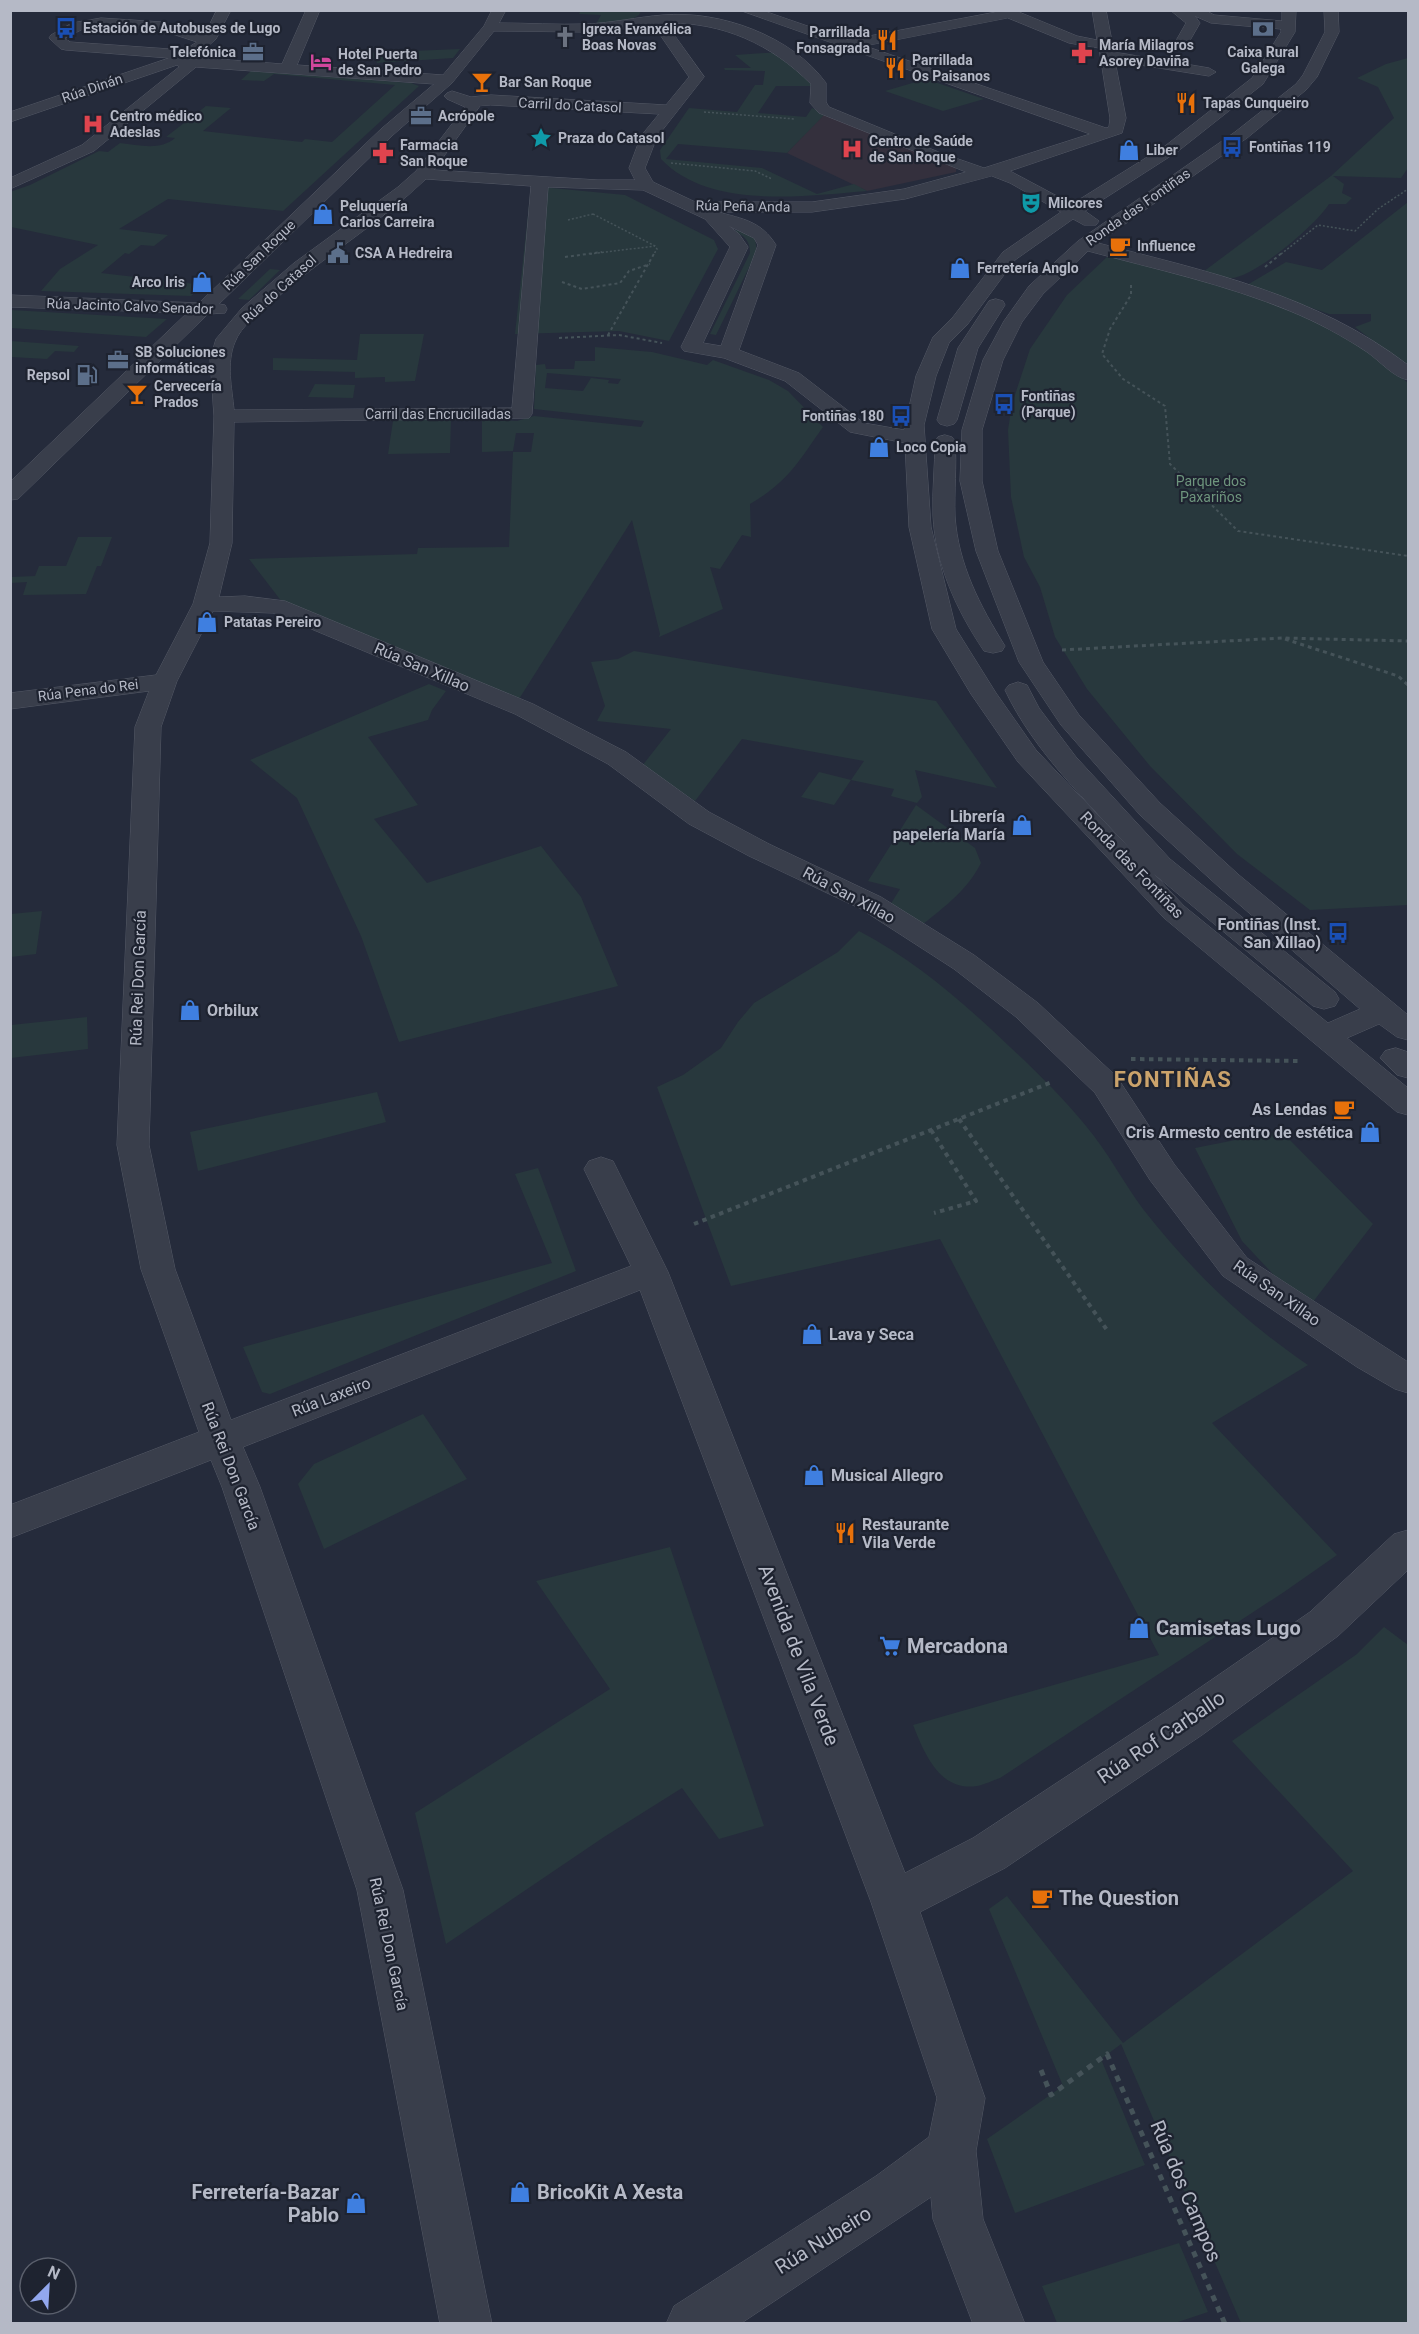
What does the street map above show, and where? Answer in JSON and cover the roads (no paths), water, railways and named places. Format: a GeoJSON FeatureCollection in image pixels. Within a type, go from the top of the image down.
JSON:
{"type":"FeatureCollection","features":[{"type":"Feature","properties":{"kind":"street"},"geometry":{"type":"LineString","coordinates":[[180,58],[207,41],[216,32],[224,10]]}},
{"type":"Feature","properties":{"kind":"street"},"geometry":{"type":"LineString","coordinates":[[288,68],[313,10]]}},
{"type":"Feature","properties":{"kind":"street","name":"Rúa San Roque"},"geometry":{"type":"LineString","coordinates":[[10,494],[387,132],[440,86],[490,27],[499,10]]}},
{"type":"Feature","properties":{"kind":"street"},"geometry":{"type":"LineString","coordinates":[[746,10],[1107,134],[1116,130],[1118,122],[1099,10]]}},
{"type":"Feature","properties":{"kind":"street"},"geometry":{"type":"LineString","coordinates":[[1177,10],[1189,17],[1193,23],[1180,46]]}},
{"type":"Feature","properties":{"kind":"street"},"geometry":{"type":"LineString","coordinates":[[1194,10],[1211,19],[1289,18]]}},
{"type":"Feature","properties":{"kind":"street","name":"Ronda das Fontiñas"},"geometry":{"type":"LineString","coordinates":[[1331,10],[1332,32],[1310,76],[1279,84],[1171,149],[1078,228],[1013,321],[993,360],[972,430],[971,481],[987,551],[1031,662],[1071,720],[1150,809],[1228,881],[1382,1011],[1408,1030]]}},
{"type":"Feature","properties":{"kind":"street"},"geometry":{"type":"LineString","coordinates":[[845,45],[1005,12],[1074,40],[1106,50],[1209,72]]}},
{"type":"Feature","properties":{"kind":"street"},"geometry":{"type":"LineString","coordinates":[[490,27],[587,28],[660,17],[687,18],[722,24],[759,38],[786,53],[805,68],[819,84],[818,103],[821,108],[935,156],[1016,179],[1078,228],[1166,267],[1233,285],[1308,311],[1349,330],[1388,356],[1408,374]]}},
{"type":"Feature","properties":{"kind":"street"},"geometry":{"type":"LineString","coordinates":[[646,185],[637,168],[649,136],[698,77],[660,17]]}},
{"type":"Feature","properties":{"kind":"street","name":"Ronda das Fontiñas"},"geometry":{"type":"LineString","coordinates":[[1289,18],[1288,32],[1278,51],[1279,84],[1241,135],[1102,221],[1078,228],[1010,256],[991,277],[960,321],[940,341],[926,375],[915,432],[920,527],[944,629],[1027,756],[1174,912],[1408,1104]]}},
{"type":"Feature","properties":{"kind":"street"},"geometry":{"type":"LineString","coordinates":[[207,41],[162,26],[101,22],[77,26],[56,38],[66,46],[440,86],[470,102]]}},
{"type":"Feature","properties":{"kind":"street"},"geometry":{"type":"LineString","coordinates":[[15,183],[88,148],[189,66],[180,58]]}},
{"type":"Feature","properties":{"kind":"street","name":"Rúa Dinán"},"geometry":{"type":"LineString","coordinates":[[10,117],[180,58]]}},
{"type":"Feature","properties":{"kind":"street"},"geometry":{"type":"LineString","coordinates":[[103,84],[153,96]]}},
{"type":"Feature","properties":{"kind":"street","name":"Carril do Catasol"},"geometry":{"type":"LineString","coordinates":[[470,102],[491,100],[671,110]]}},
{"type":"Feature","properties":{"kind":"street","name":"Rúa do Catasol"},"geometry":{"type":"LineString","coordinates":[[224,416],[220,359],[226,339],[249,312],[300,267],[404,191],[422,174],[473,107],[470,102]]}},
{"type":"Feature","properties":{"kind":"street","name":"Rúa Peña Anda"},"geometry":{"type":"LineString","coordinates":[[422,174],[646,185],[690,206],[762,208],[841,204],[905,194],[989,171],[1107,134]]}},
{"type":"Feature","properties":{"kind":"street","name":"Carril das Encrucilladas"},"geometry":{"type":"LineString","coordinates":[[224,416],[522,414],[540,181]]}},
{"type":"Feature","properties":{"kind":"street"},"geometry":{"type":"LineString","coordinates":[[690,206],[712,216],[742,224],[762,234],[767,245],[728,353]]}},
{"type":"Feature","properties":{"kind":"street"},"geometry":{"type":"LineString","coordinates":[[712,216],[716,226],[734,235],[739,247],[691,347],[728,353],[792,377],[857,428],[915,432],[972,430]]}},
{"type":"Feature","properties":{"kind":"street"},"geometry":{"type":"LineString","coordinates":[[1044,254],[1088,220],[1102,221]]}},
{"type":"Feature","properties":{"kind":"street"},"geometry":{"type":"LineString","coordinates":[[993,646],[975,618],[956,573],[945,526],[946,430],[968,348],[1005,293]]}},
{"type":"Feature","properties":{"kind":"street","name":"Rúa Jacinto Calvo Senador"},"geometry":{"type":"LineString","coordinates":[[10,301],[249,312]]}},
{"type":"Feature","properties":{"kind":"street","name":"Rúa Rei Don García"},"geometry":{"type":"LineString","coordinates":[[224,416],[221,543],[205,604],[165,681],[148,727],[133,1145],[158,1269],[207,1406],[223,1439],[380,1890],[466,2324]]}},
{"type":"Feature","properties":{"kind":"street","name":"Rúa San Xillao"},"geometry":{"type":"LineString","coordinates":[[205,604],[245,603],[277,606],[524,709],[617,758],[699,818],[759,850],[871,903],[964,962],[1028,1010],[1106,1085],[1162,1172],[1235,1266],[1370,1357],[1408,1379]]}},
{"type":"Feature","properties":{"kind":"street"},"geometry":{"type":"LineString","coordinates":[[968,667],[1031,662]]}},
{"type":"Feature","properties":{"kind":"street","name":"Rúa Pena do Rei"},"geometry":{"type":"LineString","coordinates":[[10,701],[165,681]]}},
{"type":"Feature","properties":{"kind":"street"},"geometry":{"type":"LineString","coordinates":[[1018,690],[1028,709],[1067,763],[1160,866],[1324,999]]}},
{"type":"Feature","properties":{"kind":"street"},"geometry":{"type":"LineString","coordinates":[[1326,1035],[1382,1011]]}},
{"type":"Feature","properties":{"kind":"street","name":"Avenida de Vila Verde"},"geometry":{"type":"LineString","coordinates":[[601,1169],[651,1272],[894,1902],[961,2098],[951,2151],[958,2219],[999,2324]]}},
{"type":"Feature","properties":{"kind":"street","name":"Rúa Laxeiro"},"geometry":{"type":"LineString","coordinates":[[10,1522],[651,1272]]}},
{"type":"Feature","properties":{"kind":"street","name":"Rúa Rof Carballo"},"geometry":{"type":"LineString","coordinates":[[894,1902],[965,1868],[1187,1721],[1324,1624],[1408,1546]]}},
{"type":"Feature","properties":{"kind":"street","name":"Rúa Nubeiro"},"geometry":{"type":"LineString","coordinates":[[692,2324],[894,2194],[951,2151]]}},
{"type":"Feature","properties":{"kind":"place","name":"Estación de Autobuses de Lugo"},"geometry":{"type":"Point","coordinates":[66,28]}},
{"type":"Feature","properties":{"kind":"place","name":"Caixa Rural Galega"},"geometry":{"type":"Point","coordinates":[1263,29]}},
{"type":"Feature","properties":{"kind":"place","name":"Igrexa Evanxélica Boas Novas"},"geometry":{"type":"Point","coordinates":[565,37]}},
{"type":"Feature","properties":{"kind":"place","name":"Parrillada Fonsagrada"},"geometry":{"type":"Point","coordinates":[887,40]}},
{"type":"Feature","properties":{"kind":"place","name":"Telefónica"},"geometry":{"type":"Point","coordinates":[253,52]}},
{"type":"Feature","properties":{"kind":"place","name":"María Milagros Asorey Daviña"},"geometry":{"type":"Point","coordinates":[1082,53]}},
{"type":"Feature","properties":{"kind":"place","name":"Hotel Puerta de San Pedro"},"geometry":{"type":"Point","coordinates":[321,62]}},
{"type":"Feature","properties":{"kind":"place","name":"Parrillada Os Paisanos"},"geometry":{"type":"Point","coordinates":[895,68]}},
{"type":"Feature","properties":{"kind":"place","name":"Bar San Roque"},"geometry":{"type":"Point","coordinates":[482,82]}},
{"type":"Feature","properties":{"kind":"place","name":"Tapas Cunqueiro"},"geometry":{"type":"Point","coordinates":[1186,103]}},
{"type":"Feature","properties":{"kind":"place","name":"Acrópole"},"geometry":{"type":"Point","coordinates":[421,116]}},
{"type":"Feature","properties":{"kind":"place","name":"Centro médico Adeslas"},"geometry":{"type":"Point","coordinates":[93,124]}},
{"type":"Feature","properties":{"kind":"place","name":"Praza do Catasol"},"geometry":{"type":"Point","coordinates":[541,138]}},
{"type":"Feature","properties":{"kind":"place","name":"Fontiñas 119"},"geometry":{"type":"Point","coordinates":[1232,147]}},
{"type":"Feature","properties":{"kind":"place","name":"Centro de Saúde de San Roque"},"geometry":{"type":"Point","coordinates":[852,149]}},
{"type":"Feature","properties":{"kind":"place","name":"Liber"},"geometry":{"type":"Point","coordinates":[1129,150]}},
{"type":"Feature","properties":{"kind":"place","name":"Farmacia San Roque"},"geometry":{"type":"Point","coordinates":[383,153]}},
{"type":"Feature","properties":{"kind":"place","name":"Milcores"},"geometry":{"type":"Point","coordinates":[1031,203]}},
{"type":"Feature","properties":{"kind":"place","name":"Peluquería Carlos Carreira"},"geometry":{"type":"Point","coordinates":[323,214]}},
{"type":"Feature","properties":{"kind":"place","name":"Influence"},"geometry":{"type":"Point","coordinates":[1120,246]}},
{"type":"Feature","properties":{"kind":"place","name":"CSA A Hedreira"},"geometry":{"type":"Point","coordinates":[338,253]}},
{"type":"Feature","properties":{"kind":"place","name":"Ferretería Anglo"},"geometry":{"type":"Point","coordinates":[960,268]}},
{"type":"Feature","properties":{"kind":"place","name":"Arco Iris"},"geometry":{"type":"Point","coordinates":[202,282]}},
{"type":"Feature","properties":{"kind":"place","name":"SB Soluciones informáticas"},"geometry":{"type":"Point","coordinates":[118,360]}},
{"type":"Feature","properties":{"kind":"place","name":"Repsol"},"geometry":{"type":"Point","coordinates":[87,375]}},
{"type":"Feature","properties":{"kind":"place","name":"Cervecería Prados"},"geometry":{"type":"Point","coordinates":[137,394]}},
{"type":"Feature","properties":{"kind":"place","name":"Fontiñas (Parque)"},"geometry":{"type":"Point","coordinates":[1004,404]}},
{"type":"Feature","properties":{"kind":"place","name":"Fontiñas 180"},"geometry":{"type":"Point","coordinates":[901,416]}},
{"type":"Feature","properties":{"kind":"place","name":"Loco Copia"},"geometry":{"type":"Point","coordinates":[879,447]}},
{"type":"Feature","properties":{"kind":"place","name":"Patatas Pereiro"},"geometry":{"type":"Point","coordinates":[207,622]}},
{"type":"Feature","properties":{"kind":"place","name":"Librería papelería María"},"geometry":{"type":"Point","coordinates":[1022,825]}},
{"type":"Feature","properties":{"kind":"place","name":"Fontiñas (Inst. San Xillao)"},"geometry":{"type":"Point","coordinates":[1338,933]}},
{"type":"Feature","properties":{"kind":"place","name":"Orbilux"},"geometry":{"type":"Point","coordinates":[190,1010]}},
{"type":"Feature","properties":{"kind":"place","name":"As Lendas"},"geometry":{"type":"Point","coordinates":[1344,1109]}},
{"type":"Feature","properties":{"kind":"place","name":"Cris Armesto centro de estética"},"geometry":{"type":"Point","coordinates":[1370,1132]}},
{"type":"Feature","properties":{"kind":"place","name":"Lava y Seca"},"geometry":{"type":"Point","coordinates":[812,1334]}},
{"type":"Feature","properties":{"kind":"place","name":"Musical Allegro"},"geometry":{"type":"Point","coordinates":[814,1475]}},
{"type":"Feature","properties":{"kind":"place","name":"Restaurante Vila Verde"},"geometry":{"type":"Point","coordinates":[845,1533]}},
{"type":"Feature","properties":{"kind":"place","name":"Camisetas Lugo"},"geometry":{"type":"Point","coordinates":[1139,1628]}},
{"type":"Feature","properties":{"kind":"place","name":"Mercadona"},"geometry":{"type":"Point","coordinates":[890,1646]}},
{"type":"Feature","properties":{"kind":"place","name":"The Question"},"geometry":{"type":"Point","coordinates":[1042,1898]}},
{"type":"Feature","properties":{"kind":"place","name":"BricoKit A Xesta"},"geometry":{"type":"Point","coordinates":[520,2192]}},
{"type":"Feature","properties":{"kind":"place","name":"Ferretería-Bazar Pablo"},"geometry":{"type":"Point","coordinates":[356,2203]}},
{"type":"Feature","properties":{"kind":"district","name":"FONTIÑAS"},"geometry":{"type":"Point","coordinates":[1173,1079]}},
{"type":"Feature","properties":{"kind":"park label","name":"Parque dos Paxariños"},"geometry":{"type":"Point","coordinates":[1211,490]}}]}
